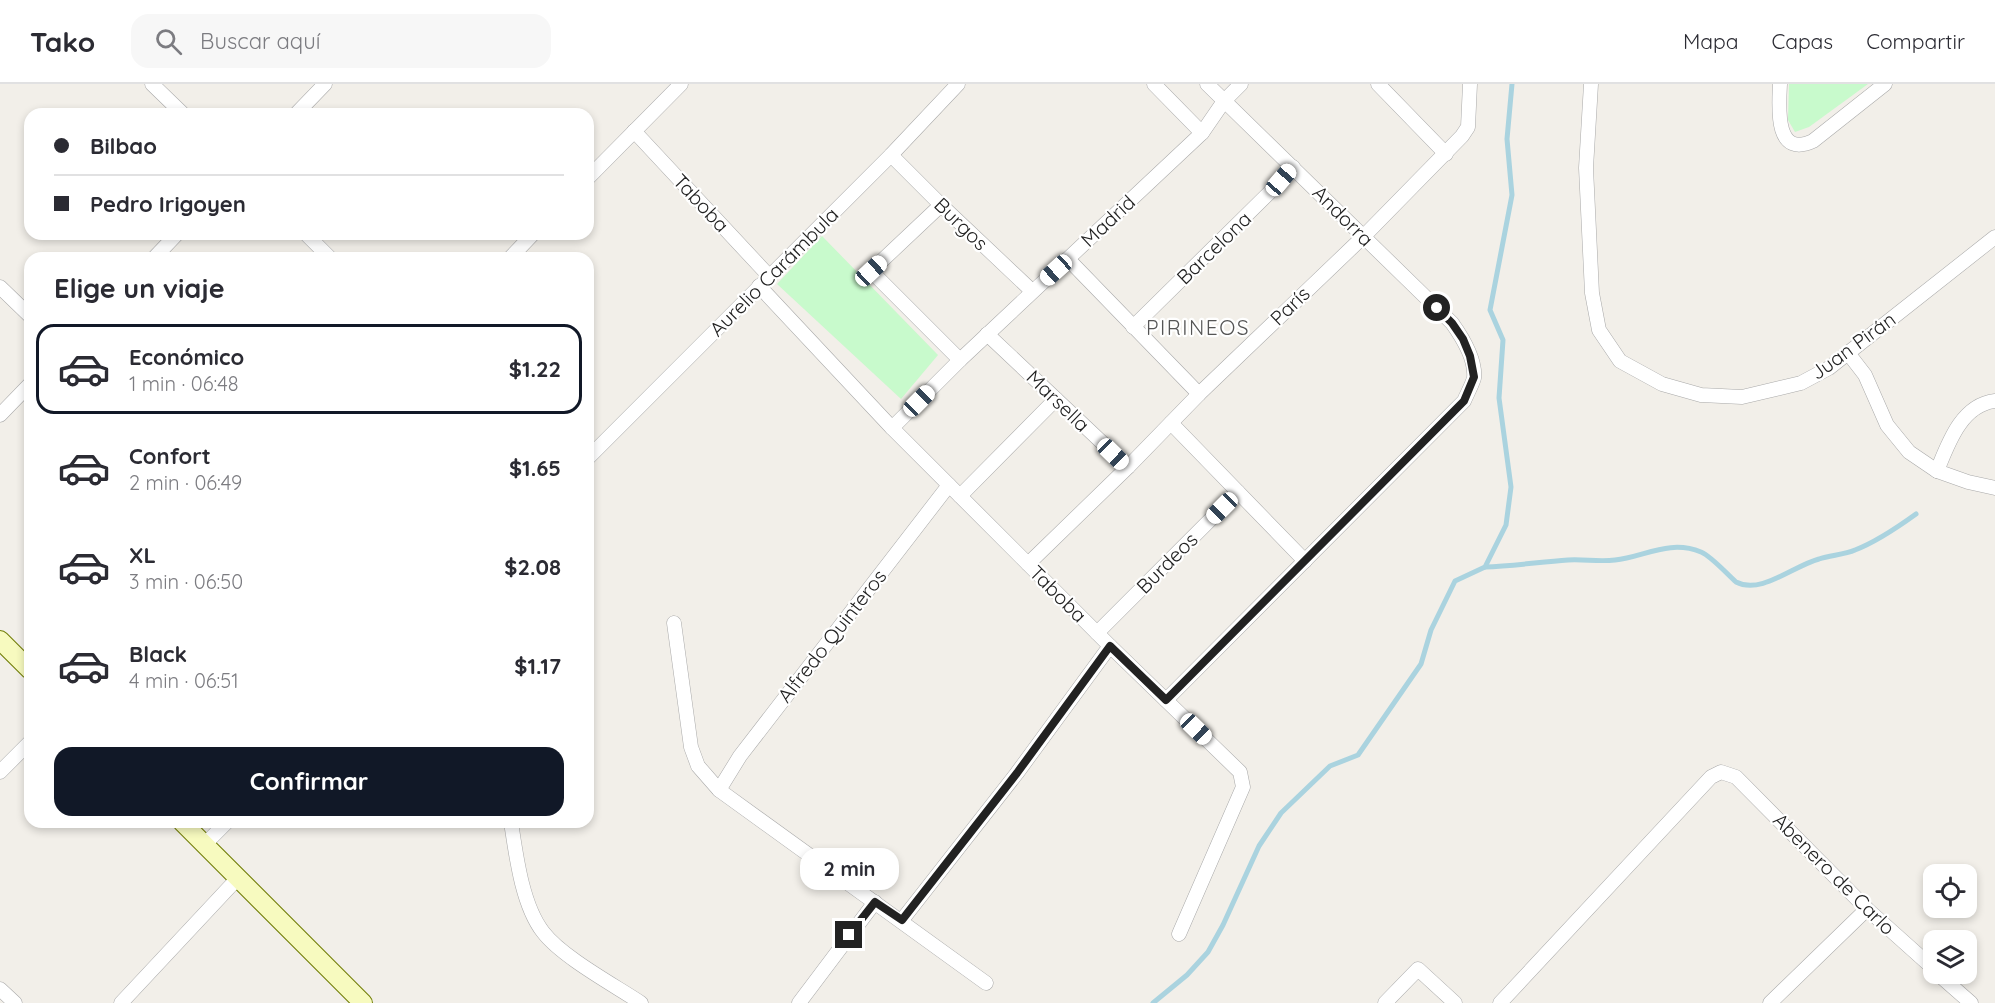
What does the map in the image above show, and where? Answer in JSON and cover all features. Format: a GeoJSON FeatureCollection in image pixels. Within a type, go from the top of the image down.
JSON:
{"type":"FeatureCollection","features":[{"type":"Feature","properties":{"kind":"main road"},"geometry":{"type":"LineString","coordinates":[[0,640],[24,664]]}},
{"type":"Feature","properties":{"kind":"main road"},"geometry":{"type":"LineString","coordinates":[[188,828],[363,1003]]}},
{"type":"Feature","properties":{"kind":"street"},"geometry":{"type":"LineString","coordinates":[[152,84],[177,108]]}},
{"type":"Feature","properties":{"kind":"street"},"geometry":{"type":"LineString","coordinates":[[302,108],[325,84]]}},
{"type":"Feature","properties":{"kind":"street"},"geometry":{"type":"LineString","coordinates":[[594,172],[681,84]]}},
{"type":"Feature","properties":{"kind":"street","name":"Aurelio Carámbula"},"geometry":{"type":"LineString","coordinates":[[594,452],[891,155],[958,84]]}},
{"type":"Feature","properties":{"kind":"street"},"geometry":{"type":"LineString","coordinates":[[1154,84],[1202,133]]}},
{"type":"Feature","properties":{"kind":"street","name":"Andorra"},"geometry":{"type":"LineString","coordinates":[[1166,700],[1464,401],[1474,377],[1470,356],[1463,339],[1452,323],[1207,84]]}},
{"type":"Feature","properties":{"kind":"street","name":"Madrid"},"geometry":{"type":"LineString","coordinates":[[892,429],[1032,291],[1202,133],[1224,101],[1241,84]]}},
{"type":"Feature","properties":{"kind":"street"},"geometry":{"type":"LineString","coordinates":[[1378,84],[1446,154]]}},
{"type":"Feature","properties":{"kind":"street","name":"París"},"geometry":{"type":"LineString","coordinates":[[1028,564],[1446,154],[1468,127],[1470,84]]}},
{"type":"Feature","properties":{"kind":"street","name":"Juan Pirán"},"geometry":{"type":"LineString","coordinates":[[1591,84],[1586,168],[1592,293],[1599,330],[1620,361],[1662,384],[1701,395],[1742,397],[1802,383],[1829,368],[1995,237]]}},
{"type":"Feature","properties":{"kind":"street"},"geometry":{"type":"LineString","coordinates":[[1780,84],[1780,127],[1789,140],[1795,144],[1804,145],[1813,141],[1885,84]]}},
{"type":"Feature","properties":{"kind":"street","name":"Taboba"},"geometry":{"type":"LineString","coordinates":[[634,130],[892,429],[1240,772],[1244,787],[1179,934]]}},
{"type":"Feature","properties":{"kind":"street","name":"Burgos"},"geometry":{"type":"LineString","coordinates":[[891,155],[1032,291]]}},
{"type":"Feature","properties":{"kind":"street","name":"Barcelona"},"geometry":{"type":"LineString","coordinates":[[1133,327],[1269,194],[1293,167]]}},
{"type":"Feature","properties":{"kind":"street"},"geometry":{"type":"LineString","coordinates":[[941,205],[871,271],[960,360]]}},
{"type":"Feature","properties":{"kind":"street"},"geometry":{"type":"LineString","coordinates":[[160,252],[171,240]]}},
{"type":"Feature","properties":{"kind":"street"},"geometry":{"type":"LineString","coordinates":[[312,240],[324,252]]}},
{"type":"Feature","properties":{"kind":"street"},"geometry":{"type":"LineString","coordinates":[[516,252],[527,240]]}},
{"type":"Feature","properties":{"kind":"street"},"geometry":{"type":"LineString","coordinates":[[1068,259],[1199,394]]}},
{"type":"Feature","properties":{"kind":"street"},"geometry":{"type":"LineString","coordinates":[[0,287],[24,310]]}},
{"type":"Feature","properties":{"kind":"street","name":"Marsella"},"geometry":{"type":"LineString","coordinates":[[987,334],[1128,468]]}},
{"type":"Feature","properties":{"kind":"street"},"geometry":{"type":"LineString","coordinates":[[1848,353],[1864,375],[1887,425],[1910,452],[1938,471],[1968,482],[1995,488]]}},
{"type":"Feature","properties":{"kind":"street"},"geometry":{"type":"LineString","coordinates":[[0,414],[24,390]]}},
{"type":"Feature","properties":{"kind":"street"},"geometry":{"type":"LineString","coordinates":[[960,496],[1056,399]]}},
{"type":"Feature","properties":{"kind":"street"},"geometry":{"type":"LineString","coordinates":[[1938,471],[1961,420],[1989,401],[1995,401]]}},
{"type":"Feature","properties":{"kind":"street"},"geometry":{"type":"LineString","coordinates":[[1171,423],[1305,561]]}},
{"type":"Feature","properties":{"kind":"street","name":"Alfredo Quinteros"},"geometry":{"type":"LineString","coordinates":[[719,790],[740,756],[948,485]]}},
{"type":"Feature","properties":{"kind":"street","name":"Burdeos"},"geometry":{"type":"LineString","coordinates":[[1097,633],[1238,492]]}},
{"type":"Feature","properties":{"kind":"street"},"geometry":{"type":"LineString","coordinates":[[674,623],[690,747],[698,766],[719,790],[986,982]]}},
{"type":"Feature","properties":{"kind":"street"},"geometry":{"type":"LineString","coordinates":[[902,920],[1017,773],[1110,646]]}},
{"type":"Feature","properties":{"kind":"street"},"geometry":{"type":"LineString","coordinates":[[0,771],[24,748]]}},
{"type":"Feature","properties":{"kind":"street","name":"Abenero de Carlo"},"geometry":{"type":"LineString","coordinates":[[1500,1003],[1711,777],[1721,772],[1736,777],[1866,909],[1923,959]]}},
{"type":"Feature","properties":{"kind":"street"},"geometry":{"type":"LineString","coordinates":[[204,845],[221,828]]}},
{"type":"Feature","properties":{"kind":"street"},"geometry":{"type":"LineString","coordinates":[[512,828],[518,870],[534,916],[544,933],[564,951],[641,1003]]}},
{"type":"Feature","properties":{"kind":"street"},"geometry":{"type":"LineString","coordinates":[[121,1003],[237,879]]}},
{"type":"Feature","properties":{"kind":"street"},"geometry":{"type":"LineString","coordinates":[[799,1003],[875,902]]}},
{"type":"Feature","properties":{"kind":"street"},"geometry":{"type":"LineString","coordinates":[[1770,1003],[1866,909]]}},
{"type":"Feature","properties":{"kind":"street"},"geometry":{"type":"LineString","coordinates":[[1385,1003],[1418,969],[1455,1003]]}},
{"type":"Feature","properties":{"kind":"street"},"geometry":{"type":"LineString","coordinates":[[1949,984],[1971,1003]]}},
{"type":"Feature","properties":{"kind":"street"},"geometry":{"type":"LineString","coordinates":[[0,989],[15,1003]]}},
{"type":"Feature","properties":{"kind":"green space"},"geometry":{"type":"Polygon","coordinates":[[[1789,84],[1868,84],[1809,127],[1795,132],[1788,120],[1789,84]]]}},
{"type":"Feature","properties":{"kind":"green space"},"geometry":{"type":"Polygon","coordinates":[[[822,236],[938,355],[901,399],[777,284],[822,236]]]}},
{"type":"Feature","properties":{"kind":"waterway"},"geometry":{"type":"LineString","coordinates":[[1153,1003],[1187,975],[1208,952],[1223,925],[1259,846],[1281,813],[1330,766],[1358,755],[1421,664],[1431,630],[1455,581],[1485,567],[1506,525],[1511,487],[1499,398],[1503,340],[1490,310],[1512,195],[1507,139],[1512,84]]}},
{"type":"Feature","properties":{"kind":"waterway"},"geometry":{"type":"LineString","coordinates":[[1485,567],[1568,560],[1615,560],[1678,547],[1705,554],[1736,582],[1756,585],[1823,558],[1863,547],[1916,514]]}},
{"type":"Feature","properties":{"kind":"district","name":"PIRINEOS"},"geometry":{"type":"Point","coordinates":[1198,328]}},
{"type":"Feature","properties":{"kind":"route"},"geometry":{"type":"LineString","coordinates":[[849,935],[875,902],[902,920],[1017,773],[1110,646],[1166,700],[1464,401],[1474,377],[1470,356],[1463,339],[1452,323],[1437,308]]}}]}
